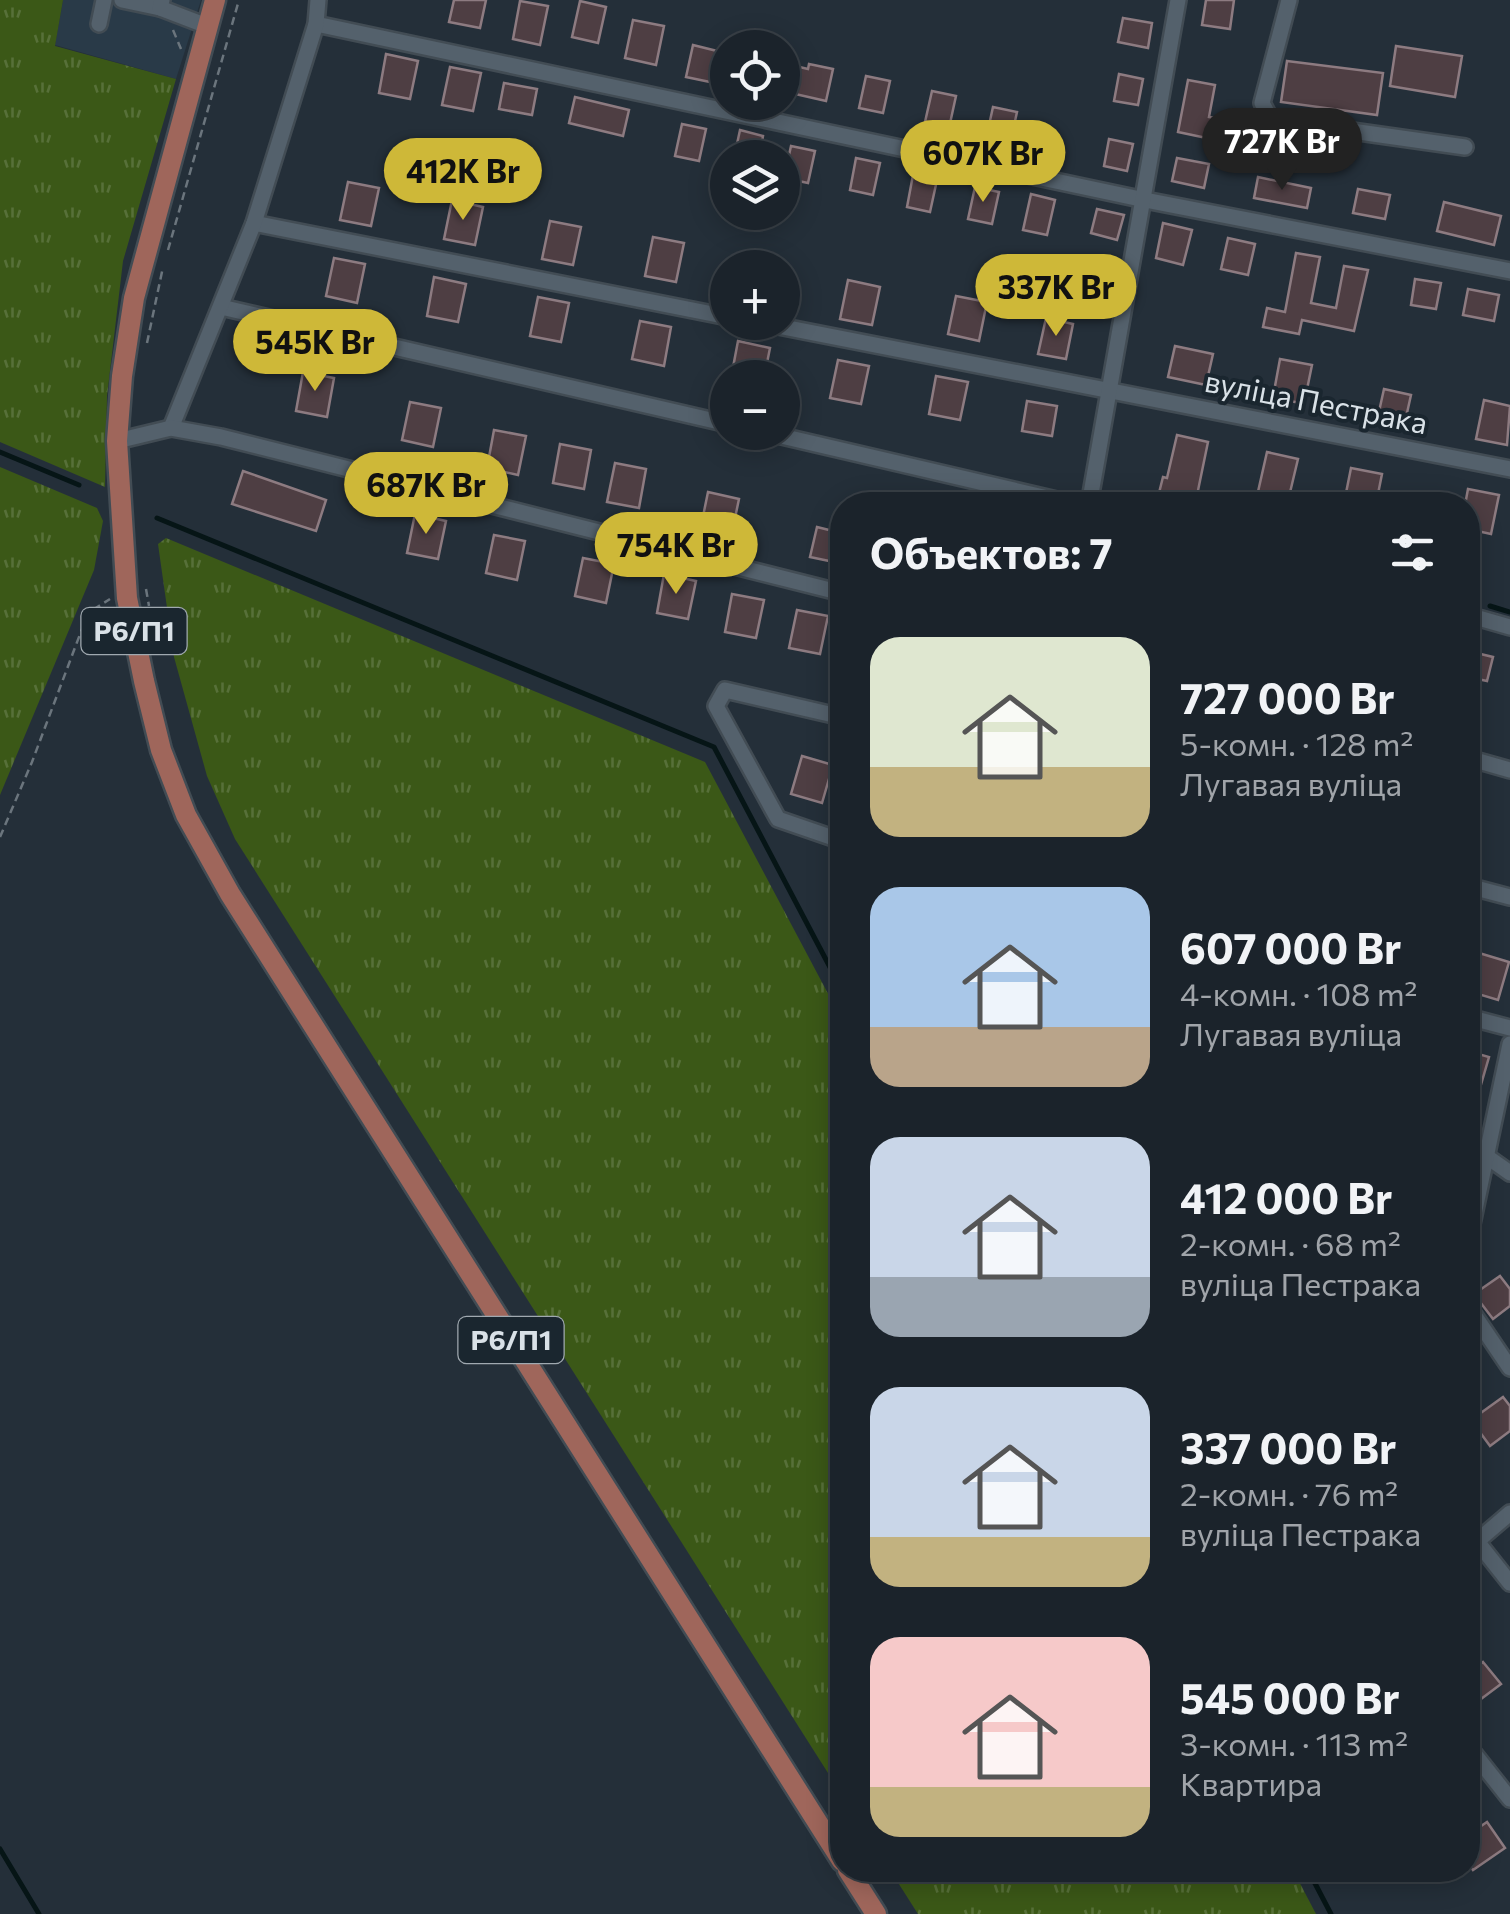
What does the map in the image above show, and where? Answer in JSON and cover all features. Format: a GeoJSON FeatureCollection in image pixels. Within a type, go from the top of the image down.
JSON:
{"type":"FeatureCollection","features":[{"type":"Feature","properties":{"kind":"main road","name":"Р6/П1"},"geometry":{"type":"LineString","coordinates":[[214,0],[134,298],[117,441],[127,598],[162,750],[186,814],[230,894],[830,1842]]}},
{"type":"Feature","properties":{"kind":"main road"},"geometry":{"type":"LineString","coordinates":[[856,1882],[876,1914]]}},
{"type":"Feature","properties":{"kind":"street"},"geometry":{"type":"LineString","coordinates":[[99,24],[104,0]]}},
{"type":"Feature","properties":{"kind":"street"},"geometry":{"type":"LineString","coordinates":[[122,0],[161,4],[208,26]]}},
{"type":"Feature","properties":{"kind":"street"},"geometry":{"type":"LineString","coordinates":[[172,428],[254,224],[316,24],[318,0]]}},
{"type":"Feature","properties":{"kind":"street"},"geometry":{"type":"LineString","coordinates":[[1091,492],[1178,0]]}},
{"type":"Feature","properties":{"kind":"street"},"geometry":{"type":"LineString","coordinates":[[1289,0],[1262,103],[1269,116],[1281,122],[1465,148]]}},
{"type":"Feature","properties":{"kind":"street"},"geometry":{"type":"LineString","coordinates":[[316,24],[1145,200],[1510,271]]}},
{"type":"Feature","properties":{"kind":"street"},"geometry":{"type":"LineString","coordinates":[[254,224],[710,313]]}},
{"type":"Feature","properties":{"kind":"street"},"geometry":{"type":"LineString","coordinates":[[221,307],[710,420]]}},
{"type":"Feature","properties":{"kind":"street","name":"вуліца Пестрака"},"geometry":{"type":"LineString","coordinates":[[800,330],[1510,469]]}},
{"type":"Feature","properties":{"kind":"street"},"geometry":{"type":"LineString","coordinates":[[117,441],[172,428],[221,437],[830,590]]}},
{"type":"Feature","properties":{"kind":"street"},"geometry":{"type":"LineString","coordinates":[[800,440],[1022,492]]}},
{"type":"Feature","properties":{"kind":"street"},"geometry":{"type":"LineString","coordinates":[[1480,618],[1510,627]]}},
{"type":"Feature","properties":{"kind":"street"},"geometry":{"type":"LineString","coordinates":[[830,714],[725,690],[716,706],[778,820],[830,837]]}},
{"type":"Feature","properties":{"kind":"street"},"geometry":{"type":"LineString","coordinates":[[1480,761],[1510,770]]}},
{"type":"Feature","properties":{"kind":"street"},"geometry":{"type":"LineString","coordinates":[[1480,889],[1510,897]]}},
{"type":"Feature","properties":{"kind":"street"},"geometry":{"type":"LineString","coordinates":[[1480,1020],[1510,1028]]}},
{"type":"Feature","properties":{"kind":"street"},"geometry":{"type":"LineString","coordinates":[[1480,1185],[1510,1044]]}},
{"type":"Feature","properties":{"kind":"street"},"geometry":{"type":"LineString","coordinates":[[1480,1155],[1510,1173]]}},
{"type":"Feature","properties":{"kind":"street"},"geometry":{"type":"LineString","coordinates":[[1480,1324],[1510,1368]]}},
{"type":"Feature","properties":{"kind":"street"},"geometry":{"type":"LineString","coordinates":[[1480,1533],[1510,1512]]}},
{"type":"Feature","properties":{"kind":"street"},"geometry":{"type":"LineString","coordinates":[[1480,1551],[1510,1583]]}},
{"type":"Feature","properties":{"kind":"street"},"geometry":{"type":"LineString","coordinates":[[1480,1761],[1510,1799]]}},
{"type":"Feature","properties":{"kind":"path"},"geometry":{"type":"LineString","coordinates":[[144,357],[164,263],[239,0]]}},
{"type":"Feature","properties":{"kind":"path"},"geometry":{"type":"LineString","coordinates":[[146,584],[152,620]]}},
{"type":"Feature","properties":{"kind":"path"},"geometry":{"type":"LineString","coordinates":[[0,837],[88,613],[106,600],[127,598]]}},
{"type":"Feature","properties":{"kind":"shaded area"},"geometry":{"type":"Polygon","coordinates":[[[63,0],[201,0],[176,79],[55,45],[63,0]]]}},
{"type":"Feature","properties":{"kind":"green space"},"geometry":{"type":"Polygon","coordinates":[[[0,0],[63,0],[55,46],[176,79],[123,261],[107,396],[105,487],[0,442],[0,0]]]}},
{"type":"Feature","properties":{"kind":"green space"},"geometry":{"type":"Polygon","coordinates":[[[0,467],[97,508],[103,521],[94,570],[0,795],[0,467]]]}},
{"type":"Feature","properties":{"kind":"green space"},"geometry":{"type":"Polygon","coordinates":[[[166,538],[705,762],[830,997],[830,1776],[235,839],[207,776],[174,657],[158,544],[166,538]]]}},
{"type":"Feature","properties":{"kind":"green space"},"geometry":{"type":"Polygon","coordinates":[[[898,1882],[1299,1882],[1316,1914],[918,1914],[898,1882]]]}},
{"type":"Feature","properties":{"kind":"building"},"geometry":{"type":"Polygon","coordinates":[[[454,0],[486,0],[480,28],[449,22],[454,0]]]}},
{"type":"Feature","properties":{"kind":"building"},"geometry":{"type":"Polygon","coordinates":[[[1206,0],[1234,0],[1230,29],[1202,25],[1206,0]]]}},
{"type":"Feature","properties":{"kind":"building"},"geometry":{"type":"Polygon","coordinates":[[[520,1],[548,6],[540,45],[513,39],[520,1]]]}},
{"type":"Feature","properties":{"kind":"building"},"geometry":{"type":"Polygon","coordinates":[[[580,1],[606,7],[598,43],[572,37],[580,1]]]}},
{"type":"Feature","properties":{"kind":"building"},"geometry":{"type":"Polygon","coordinates":[[[1123,18],[1152,23],[1148,48],[1118,42],[1123,18]]]}},
{"type":"Feature","properties":{"kind":"building"},"geometry":{"type":"Polygon","coordinates":[[[633,20],[664,26],[656,65],[625,58],[633,20]]]}},
{"type":"Feature","properties":{"kind":"building"},"geometry":{"type":"Polygon","coordinates":[[[693,45],[710,49],[710,82],[686,77],[693,45]]]}},
{"type":"Feature","properties":{"kind":"building"},"geometry":{"type":"Polygon","coordinates":[[[1396,46],[1462,56],[1455,97],[1390,86],[1396,46]]]}},
{"type":"Feature","properties":{"kind":"building"},"geometry":{"type":"Polygon","coordinates":[[[386,54],[418,61],[410,99],[379,93],[386,54]]]}},
{"type":"Feature","properties":{"kind":"building"},"geometry":{"type":"Polygon","coordinates":[[[1287,61],[1383,73],[1377,115],[1281,102],[1287,61]]]}},
{"type":"Feature","properties":{"kind":"building"},"geometry":{"type":"Polygon","coordinates":[[[809,64],[833,69],[826,101],[800,95],[800,67],[808,69],[809,64]]]}},
{"type":"Feature","properties":{"kind":"building"},"geometry":{"type":"Polygon","coordinates":[[[450,67],[481,73],[473,111],[442,105],[450,67]]]}},
{"type":"Feature","properties":{"kind":"building"},"geometry":{"type":"Polygon","coordinates":[[[1119,74],[1143,79],[1138,105],[1114,101],[1119,74]]]}},
{"type":"Feature","properties":{"kind":"building"},"geometry":{"type":"Polygon","coordinates":[[[866,76],[890,81],[883,113],[859,108],[866,76]]]}},
{"type":"Feature","properties":{"kind":"building"},"geometry":{"type":"Polygon","coordinates":[[[1188,80],[1215,85],[1209,117],[1220,119],[1216,140],[1178,132],[1188,80]]]}},
{"type":"Feature","properties":{"kind":"building"},"geometry":{"type":"Polygon","coordinates":[[[504,83],[537,89],[532,115],[499,109],[504,83]]]}},
{"type":"Feature","properties":{"kind":"building"},"geometry":{"type":"Polygon","coordinates":[[[932,91],[956,96],[949,128],[925,122],[932,91]]]}},
{"type":"Feature","properties":{"kind":"building"},"geometry":{"type":"Polygon","coordinates":[[[575,97],[629,110],[623,136],[569,123],[575,97]]]}},
{"type":"Feature","properties":{"kind":"building"},"geometry":{"type":"Polygon","coordinates":[[[993,107],[1017,112],[1010,144],[986,139],[993,107]]]}},
{"type":"Feature","properties":{"kind":"building"},"geometry":{"type":"Polygon","coordinates":[[[682,124],[706,129],[699,161],[675,156],[682,124]]]}},
{"type":"Feature","properties":{"kind":"building"},"geometry":{"type":"Polygon","coordinates":[[[740,130],[763,136],[762,140],[738,140],[740,130]]]}},
{"type":"Feature","properties":{"kind":"building"},"geometry":{"type":"Polygon","coordinates":[[[1109,139],[1133,144],[1127,171],[1104,166],[1109,139]]]}},
{"type":"Feature","properties":{"kind":"building"},"geometry":{"type":"Polygon","coordinates":[[[800,148],[815,151],[808,183],[800,181],[800,148]]]}},
{"type":"Feature","properties":{"kind":"building"},"geometry":{"type":"Polygon","coordinates":[[[856,158],[880,163],[873,195],[850,190],[856,158]]]}},
{"type":"Feature","properties":{"kind":"building"},"geometry":{"type":"Polygon","coordinates":[[[1177,158],[1209,164],[1204,188],[1172,181],[1177,158]]]}},
{"type":"Feature","properties":{"kind":"building"},"geometry":{"type":"Polygon","coordinates":[[[913,175],[937,180],[930,212],[907,207],[913,175]]]}},
{"type":"Feature","properties":{"kind":"building"},"geometry":{"type":"Polygon","coordinates":[[[1258,177],[1311,188],[1307,208],[1254,198],[1258,177]]]}},
{"type":"Feature","properties":{"kind":"building"},"geometry":{"type":"Polygon","coordinates":[[[348,182],[379,188],[371,226],[340,220],[348,182]]]}},
{"type":"Feature","properties":{"kind":"building"},"geometry":{"type":"Polygon","coordinates":[[[975,187],[999,192],[992,224],[968,219],[975,187]]]}},
{"type":"Feature","properties":{"kind":"building"},"geometry":{"type":"Polygon","coordinates":[[[1358,189],[1390,195],[1385,219],[1353,213],[1358,189]]]}},
{"type":"Feature","properties":{"kind":"building"},"geometry":{"type":"Polygon","coordinates":[[[1031,194],[1055,200],[1047,235],[1023,230],[1031,194]]]}},
{"type":"Feature","properties":{"kind":"building"},"geometry":{"type":"Polygon","coordinates":[[[452,200],[483,207],[475,245],[444,239],[452,200]]]}},
{"type":"Feature","properties":{"kind":"building"},"geometry":{"type":"Polygon","coordinates":[[[1444,202],[1501,216],[1494,245],[1437,231],[1444,202]]]}},
{"type":"Feature","properties":{"kind":"building"},"geometry":{"type":"Polygon","coordinates":[[[1097,209],[1124,215],[1117,240],[1091,233],[1097,209]]]}},
{"type":"Feature","properties":{"kind":"building"},"geometry":{"type":"Polygon","coordinates":[[[550,221],[581,227],[573,265],[542,259],[550,221]]]}},
{"type":"Feature","properties":{"kind":"building"},"geometry":{"type":"Polygon","coordinates":[[[1163,223],[1192,230],[1183,265],[1156,258],[1163,223]]]}},
{"type":"Feature","properties":{"kind":"building"},"geometry":{"type":"Polygon","coordinates":[[[653,237],[684,243],[676,282],[645,276],[653,237]]]}},
{"type":"Feature","properties":{"kind":"building"},"geometry":{"type":"Polygon","coordinates":[[[1228,238],[1255,244],[1248,275],[1221,269],[1228,238]]]}},
{"type":"Feature","properties":{"kind":"building"},"geometry":{"type":"Polygon","coordinates":[[[1296,253],[1320,257],[1311,303],[1336,308],[1344,266],[1368,270],[1354,331],[1302,320],[1299,334],[1263,327],[1267,308],[1285,312],[1296,253]]]}},
{"type":"Feature","properties":{"kind":"building"},"geometry":{"type":"Polygon","coordinates":[[[334,258],[365,264],[357,303],[326,296],[334,258]]]}},
{"type":"Feature","properties":{"kind":"building"},"geometry":{"type":"Polygon","coordinates":[[[434,277],[466,284],[458,322],[427,316],[434,277]]]}},
{"type":"Feature","properties":{"kind":"building"},"geometry":{"type":"Polygon","coordinates":[[[1415,279],[1441,283],[1436,309],[1411,305],[1415,279]]]}},
{"type":"Feature","properties":{"kind":"building"},"geometry":{"type":"Polygon","coordinates":[[[848,280],[880,287],[872,325],[840,319],[848,280]]]}},
{"type":"Feature","properties":{"kind":"building"},"geometry":{"type":"Polygon","coordinates":[[[1468,289],[1499,295],[1494,321],[1463,315],[1468,289]]]}},
{"type":"Feature","properties":{"kind":"building"},"geometry":{"type":"Polygon","coordinates":[[[956,296],[987,302],[979,341],[948,334],[956,296]]]}},
{"type":"Feature","properties":{"kind":"building"},"geometry":{"type":"Polygon","coordinates":[[[538,297],[569,303],[561,342],[530,336],[538,297]]]}},
{"type":"Feature","properties":{"kind":"building"},"geometry":{"type":"Polygon","coordinates":[[[1046,318],[1073,324],[1066,359],[1038,354],[1046,318]]]}},
{"type":"Feature","properties":{"kind":"building"},"geometry":{"type":"Polygon","coordinates":[[[640,321],[671,327],[664,366],[632,359],[640,321]]]}},
{"type":"Feature","properties":{"kind":"building"},"geometry":{"type":"Polygon","coordinates":[[[738,341],[770,348],[768,360],[734,360],[738,341]]]}},
{"type":"Feature","properties":{"kind":"building"},"geometry":{"type":"Polygon","coordinates":[[[1175,346],[1213,354],[1206,385],[1168,377],[1175,346]]]}},
{"type":"Feature","properties":{"kind":"building"},"geometry":{"type":"Polygon","coordinates":[[[1280,359],[1312,365],[1304,404],[1273,397],[1280,359]]]}},
{"type":"Feature","properties":{"kind":"building"},"geometry":{"type":"Polygon","coordinates":[[[838,360],[869,366],[861,404],[830,398],[838,360]]]}},
{"type":"Feature","properties":{"kind":"building"},"geometry":{"type":"Polygon","coordinates":[[[303,372],[334,378],[327,417],[296,411],[303,372]]]}},
{"type":"Feature","properties":{"kind":"building"},"geometry":{"type":"Polygon","coordinates":[[[936,376],[968,382],[960,420],[929,414],[936,376]]]}},
{"type":"Feature","properties":{"kind":"building"},"geometry":{"type":"Polygon","coordinates":[[[1384,389],[1411,395],[1405,422],[1378,416],[1384,389]]]}},
{"type":"Feature","properties":{"kind":"building"},"geometry":{"type":"Polygon","coordinates":[[[1484,400],[1510,406],[1507,445],[1476,439],[1484,400]]]}},
{"type":"Feature","properties":{"kind":"building"},"geometry":{"type":"Polygon","coordinates":[[[1027,401],[1057,406],[1052,436],[1022,431],[1027,401]]]}},
{"type":"Feature","properties":{"kind":"building"},"geometry":{"type":"Polygon","coordinates":[[[410,402],[441,408],[433,447],[402,440],[410,402]]]}},
{"type":"Feature","properties":{"kind":"building"},"geometry":{"type":"Polygon","coordinates":[[[494,430],[526,436],[518,475],[487,468],[494,430]]]}},
{"type":"Feature","properties":{"kind":"building"},"geometry":{"type":"Polygon","coordinates":[[[1177,435],[1208,442],[1198,492],[1159,492],[1163,477],[1167,478],[1177,435]]]}},
{"type":"Feature","properties":{"kind":"building"},"geometry":{"type":"Polygon","coordinates":[[[560,444],[591,450],[584,489],[553,483],[560,444]]]}},
{"type":"Feature","properties":{"kind":"building"},"geometry":{"type":"Polygon","coordinates":[[[1267,452],[1298,459],[1290,492],[1258,492],[1267,452]]]}},
{"type":"Feature","properties":{"kind":"building"},"geometry":{"type":"Polygon","coordinates":[[[615,463],[646,469],[639,508],[607,502],[615,463]]]}},
{"type":"Feature","properties":{"kind":"building"},"geometry":{"type":"Polygon","coordinates":[[[1351,468],[1382,474],[1378,492],[1346,492],[1351,468]]]}},
{"type":"Feature","properties":{"kind":"building"},"geometry":{"type":"Polygon","coordinates":[[[243,471],[326,500],[316,531],[232,504],[243,471]]]}},
{"type":"Feature","properties":{"kind":"building"},"geometry":{"type":"Polygon","coordinates":[[[1468,489],[1499,495],[1491,534],[1480,532],[1480,492],[1467,492],[1468,489]]]}},
{"type":"Feature","properties":{"kind":"building"},"geometry":{"type":"Polygon","coordinates":[[[708,492],[739,499],[731,537],[700,531],[708,492]]]}},
{"type":"Feature","properties":{"kind":"building"},"geometry":{"type":"Polygon","coordinates":[[[415,514],[446,521],[438,559],[407,553],[415,514]]]}},
{"type":"Feature","properties":{"kind":"building"},"geometry":{"type":"Polygon","coordinates":[[[817,527],[830,530],[830,561],[810,557],[817,527]]]}},
{"type":"Feature","properties":{"kind":"building"},"geometry":{"type":"Polygon","coordinates":[[[494,535],[525,541],[517,580],[486,573],[494,535]]]}},
{"type":"Feature","properties":{"kind":"building"},"geometry":{"type":"Polygon","coordinates":[[[583,558],[614,564],[606,603],[575,596],[583,558]]]}},
{"type":"Feature","properties":{"kind":"building"},"geometry":{"type":"Polygon","coordinates":[[[664,574],[696,581],[688,619],[657,613],[664,574]]]}},
{"type":"Feature","properties":{"kind":"building"},"geometry":{"type":"Polygon","coordinates":[[[732,594],[764,600],[756,638],[725,632],[732,594]]]}},
{"type":"Feature","properties":{"kind":"building"},"geometry":{"type":"Polygon","coordinates":[[[797,610],[828,616],[820,654],[789,648],[797,610]]]}},
{"type":"Feature","properties":{"kind":"building"},"geometry":{"type":"Polygon","coordinates":[[[1480,654],[1493,657],[1487,681],[1480,680],[1480,654]]]}},
{"type":"Feature","properties":{"kind":"building"},"geometry":{"type":"Polygon","coordinates":[[[802,756],[830,764],[822,803],[791,794],[802,756]]]}},
{"type":"Feature","properties":{"kind":"building"},"geometry":{"type":"Polygon","coordinates":[[[1480,953],[1509,962],[1498,1000],[1480,995],[1480,953]]]}},
{"type":"Feature","properties":{"kind":"building"},"geometry":{"type":"Polygon","coordinates":[[[1480,1054],[1489,1057],[1480,1088],[1480,1054]]]}},
{"type":"Feature","properties":{"kind":"building"},"geometry":{"type":"Polygon","coordinates":[[[1500,1276],[1510,1289],[1510,1306],[1493,1319],[1480,1302],[1480,1290],[1500,1276]]]}},
{"type":"Feature","properties":{"kind":"building"},"geometry":{"type":"Polygon","coordinates":[[[1503,1397],[1510,1406],[1510,1431],[1490,1446],[1480,1432],[1480,1414],[1503,1397]]]}},
{"type":"Feature","properties":{"kind":"building"},"geometry":{"type":"Polygon","coordinates":[[[1483,1662],[1501,1684],[1481,1699],[1480,1698],[1483,1662]]]}},
{"type":"Feature","properties":{"kind":"building"},"geometry":{"type":"Polygon","coordinates":[[[1487,1822],[1505,1848],[1480,1865],[1480,1827],[1487,1822]]]}},
{"type":"Feature","properties":{"kind":"waterway"},"geometry":{"type":"LineString","coordinates":[[0,452],[79,485]]}},
{"type":"Feature","properties":{"kind":"waterway"},"geometry":{"type":"LineString","coordinates":[[157,518],[714,747],[830,967]]}},
{"type":"Feature","properties":{"kind":"waterway"},"geometry":{"type":"LineString","coordinates":[[1490,606],[1510,612]]}},
{"type":"Feature","properties":{"kind":"waterway"},"geometry":{"type":"LineString","coordinates":[[0,1849],[39,1914]]}},
{"type":"Feature","properties":{"kind":"waterway"},"geometry":{"type":"LineString","coordinates":[[1314,1882],[1331,1914]]}}]}
